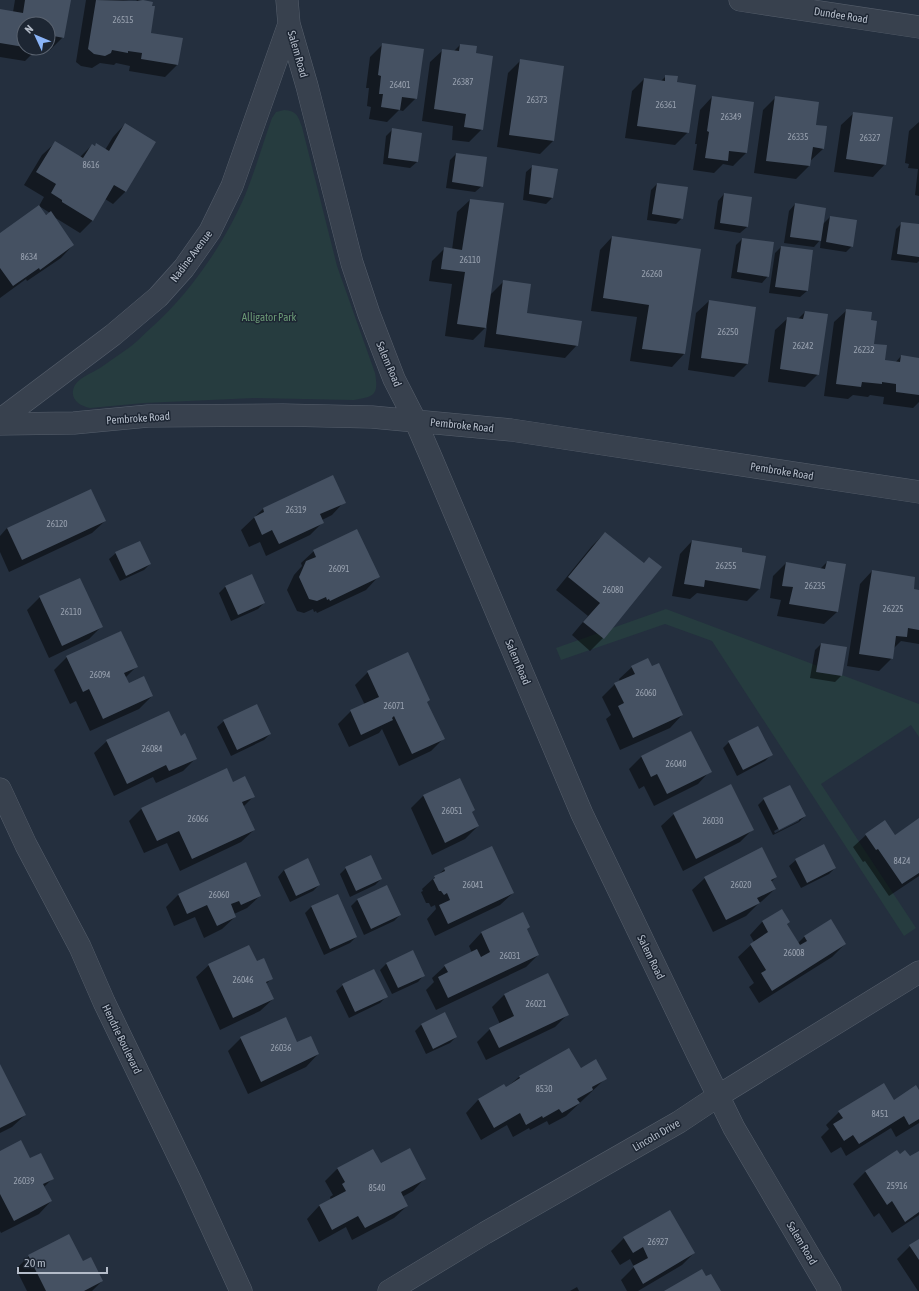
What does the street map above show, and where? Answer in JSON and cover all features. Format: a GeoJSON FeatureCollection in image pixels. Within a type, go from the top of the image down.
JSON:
{"type":"FeatureCollection","features":[{"type":"Feature","properties":{"kind":"street","name":"Salem Road"},"geometry":{"type":"LineString","coordinates":[[287,0],[289,24],[307,86],[354,270],[394,379],[415,420],[582,814],[734,1128],[830,1291]]}},
{"type":"Feature","properties":{"kind":"street","name":"Dundee Road"},"geometry":{"type":"LineString","coordinates":[[740,0],[919,27]]}},
{"type":"Feature","properties":{"kind":"street","name":"Nadine Avenue"},"geometry":{"type":"LineString","coordinates":[[0,420],[113,335],[158,297],[184,268],[210,232],[232,186],[289,24]]}},
{"type":"Feature","properties":{"kind":"street","name":"Pembroke Road"},"geometry":{"type":"LineString","coordinates":[[0,424],[74,423],[148,416],[372,416],[511,430],[919,492]]}},
{"type":"Feature","properties":{"kind":"street","name":"Hendrie Boulevard"},"geometry":{"type":"LineString","coordinates":[[0,788],[26,844],[80,947],[104,1002],[191,1182],[241,1291]]}},
{"type":"Feature","properties":{"kind":"street","name":"Lincoln Drive"},"geometry":{"type":"LineString","coordinates":[[389,1291],[485,1233],[678,1122],[919,972]]}},
{"type":"Feature","properties":{"kind":"green space","name":"Alligator Park"},"geometry":{"type":"Polygon","coordinates":[[[284,110],[294,113],[302,127],[337,266],[375,373],[376,386],[374,394],[366,398],[354,400],[254,398],[144,403],[90,408],[76,401],[73,390],[77,382],[100,368],[136,342],[166,313],[194,282],[218,247],[238,211],[253,174],[272,118],[276,112],[284,110]]]}},
{"type":"Feature","properties":{"kind":"green space"},"geometry":{"type":"Polygon","coordinates":[[[666,609],[919,704],[919,737],[911,725],[821,784],[916,928],[904,936],[712,641],[665,624],[561,660],[556,648],[666,609]]]}},
{"type":"Feature","properties":{"kind":"building"},"geometry":{"type":"Polygon","coordinates":[[[25,0],[71,0],[64,38],[56,36],[56,16],[16,16],[16,46],[0,43],[0,9],[23,13],[25,0]]]}},
{"type":"Feature","properties":{"kind":"building"},"geometry":{"type":"Polygon","coordinates":[[[96,0],[143,0],[153,2],[152,6],[155,6],[151,33],[183,38],[178,65],[141,59],[142,53],[128,51],[128,53],[112,50],[111,53],[105,56],[94,54],[88,49],[96,0]]]}},
{"type":"Feature","properties":{"kind":"building"},"geometry":{"type":"Polygon","coordinates":[[[382,43],[424,49],[417,99],[402,97],[400,110],[381,107],[383,94],[379,94],[381,76],[378,75],[382,43]]]}},
{"type":"Feature","properties":{"kind":"building"},"geometry":{"type":"Polygon","coordinates":[[[460,44],[477,46],[476,53],[493,56],[483,130],[464,127],[466,114],[434,109],[442,49],[459,51],[460,44]]]}},
{"type":"Feature","properties":{"kind":"building"},"geometry":{"type":"Polygon","coordinates":[[[520,59],[564,66],[554,141],[509,135],[520,59]]]}},
{"type":"Feature","properties":{"kind":"building"},"geometry":{"type":"Polygon","coordinates":[[[665,75],[678,76],[677,82],[696,85],[689,133],[637,126],[644,78],[665,81],[665,75]]]}},
{"type":"Feature","properties":{"kind":"building"},"geometry":{"type":"Polygon","coordinates":[[[712,96],[754,102],[747,153],[729,151],[728,161],[705,158],[712,96]]]}},
{"type":"Feature","properties":{"kind":"building"},"geometry":{"type":"Polygon","coordinates":[[[775,96],[819,102],[816,125],[827,126],[824,149],[813,147],[810,166],[766,161],[775,96]]]}},
{"type":"Feature","properties":{"kind":"building"},"geometry":{"type":"Polygon","coordinates":[[[853,112],[893,117],[886,165],[846,159],[853,112]]]}},
{"type":"Feature","properties":{"kind":"building"},"geometry":{"type":"Polygon","coordinates":[[[125,123],[156,142],[126,192],[114,185],[93,221],[62,202],[62,200],[51,193],[56,184],[36,172],[55,141],[83,158],[92,144],[95,146],[96,143],[109,151],[125,123]]]}},
{"type":"Feature","properties":{"kind":"building"},"geometry":{"type":"Polygon","coordinates":[[[392,128],[422,133],[418,162],[388,158],[392,128]]]}},
{"type":"Feature","properties":{"kind":"building"},"geometry":{"type":"Polygon","coordinates":[[[456,153],[487,157],[483,187],[452,182],[456,153]]]}},
{"type":"Feature","properties":{"kind":"building"},"geometry":{"type":"Polygon","coordinates":[[[532,165],[558,169],[553,198],[529,194],[532,165]]]}},
{"type":"Feature","properties":{"kind":"building"},"geometry":{"type":"Polygon","coordinates":[[[657,183],[688,187],[683,219],[652,214],[657,183]]]}},
{"type":"Feature","properties":{"kind":"building"},"geometry":{"type":"Polygon","coordinates":[[[724,193],[752,197],[748,227],[720,223],[724,193]]]}},
{"type":"Feature","properties":{"kind":"building"},"geometry":{"type":"Polygon","coordinates":[[[470,199],[504,203],[486,328],[457,324],[465,272],[441,269],[444,247],[462,250],[470,199]]]}},
{"type":"Feature","properties":{"kind":"building"},"geometry":{"type":"Polygon","coordinates":[[[795,203],[826,208],[821,241],[790,237],[795,203]]]}},
{"type":"Feature","properties":{"kind":"building"},"geometry":{"type":"Polygon","coordinates":[[[39,205],[46,215],[51,211],[74,245],[40,270],[39,268],[13,286],[0,268],[0,233],[39,205]]]}},
{"type":"Feature","properties":{"kind":"building"},"geometry":{"type":"Polygon","coordinates":[[[830,216],[857,220],[853,247],[826,242],[830,216]]]}},
{"type":"Feature","properties":{"kind":"building"},"geometry":{"type":"Polygon","coordinates":[[[901,222],[919,224],[919,257],[897,254],[901,222]]]}},
{"type":"Feature","properties":{"kind":"building"},"geometry":{"type":"Polygon","coordinates":[[[612,236],[701,249],[685,354],[642,349],[649,305],[603,298],[612,236]]]}},
{"type":"Feature","properties":{"kind":"building"},"geometry":{"type":"Polygon","coordinates":[[[742,238],[774,242],[769,277],[737,272],[742,238]]]}},
{"type":"Feature","properties":{"kind":"building"},"geometry":{"type":"Polygon","coordinates":[[[781,246],[813,250],[808,291],[775,287],[781,246]]]}},
{"type":"Feature","properties":{"kind":"building"},"geometry":{"type":"Polygon","coordinates":[[[503,280],[531,284],[527,313],[582,321],[578,346],[496,334],[503,280]]]}},
{"type":"Feature","properties":{"kind":"building"},"geometry":{"type":"Polygon","coordinates":[[[709,300],[756,307],[748,364],[701,358],[709,300]]]}},
{"type":"Feature","properties":{"kind":"building"},"geometry":{"type":"Polygon","coordinates":[[[846,309],[872,312],[871,320],[877,321],[874,344],[887,345],[885,360],[900,362],[901,355],[919,358],[919,395],[896,392],[896,384],[882,382],[882,384],[862,382],[861,387],[836,384],[846,309]]]}},
{"type":"Feature","properties":{"kind":"building"},"geometry":{"type":"Polygon","coordinates":[[[805,311],[828,314],[819,375],[780,369],[787,317],[803,319],[805,311]]]}},
{"type":"Feature","properties":{"kind":"building"},"geometry":{"type":"Polygon","coordinates":[[[333,475],[346,503],[320,514],[324,523],[279,544],[272,530],[262,535],[254,517],[264,512],[263,508],[333,475]]]}},
{"type":"Feature","properties":{"kind":"building"},"geometry":{"type":"Polygon","coordinates":[[[91,489],[106,521],[22,560],[7,528],[91,489]]]}},
{"type":"Feature","properties":{"kind":"building"},"geometry":{"type":"Polygon","coordinates":[[[357,529],[380,577],[330,601],[329,599],[327,600],[326,597],[317,601],[309,599],[299,577],[306,561],[316,557],[313,550],[357,529]]]}},
{"type":"Feature","properties":{"kind":"building"},"geometry":{"type":"Polygon","coordinates":[[[605,532],[644,563],[649,557],[662,567],[604,639],[583,622],[600,603],[568,577],[605,532]]]}},
{"type":"Feature","properties":{"kind":"building"},"geometry":{"type":"Polygon","coordinates":[[[692,540],[742,548],[742,552],[766,556],[760,589],[705,580],[704,587],[684,584],[692,540]]]}},
{"type":"Feature","properties":{"kind":"building"},"geometry":{"type":"Polygon","coordinates":[[[140,541],[151,564],[126,576],[115,552],[140,541]]]}},
{"type":"Feature","properties":{"kind":"building"},"geometry":{"type":"Polygon","coordinates":[[[827,561],[846,564],[838,612],[789,604],[793,587],[782,586],[786,562],[825,569],[827,561]]]}},
{"type":"Feature","properties":{"kind":"building"},"geometry":{"type":"Polygon","coordinates":[[[872,570],[915,577],[914,589],[919,590],[919,630],[908,628],[907,637],[896,636],[893,659],[859,654],[872,570]]]}},
{"type":"Feature","properties":{"kind":"building"},"geometry":{"type":"Polygon","coordinates":[[[252,574],[265,603],[238,615],[225,586],[252,574]]]}},
{"type":"Feature","properties":{"kind":"building"},"geometry":{"type":"Polygon","coordinates":[[[80,578],[103,627],[62,646],[39,596],[80,578]]]}},
{"type":"Feature","properties":{"kind":"building"},"geometry":{"type":"Polygon","coordinates":[[[121,631],[138,667],[124,673],[129,683],[144,676],[153,696],[103,719],[89,689],[83,692],[66,656],[121,631]]]}},
{"type":"Feature","properties":{"kind":"building"},"geometry":{"type":"Polygon","coordinates":[[[821,643],[847,647],[842,676],[816,672],[821,643]]]}},
{"type":"Feature","properties":{"kind":"building"},"geometry":{"type":"Polygon","coordinates":[[[408,652],[430,700],[427,702],[445,739],[412,754],[394,716],[392,718],[393,720],[361,735],[350,710],[379,697],[367,671],[408,652]]]}},
{"type":"Feature","properties":{"kind":"building"},"geometry":{"type":"Polygon","coordinates":[[[648,658],[652,666],[659,663],[683,715],[633,738],[618,706],[624,703],[614,683],[635,674],[631,666],[648,658]]]}},
{"type":"Feature","properties":{"kind":"building"},"geometry":{"type":"Polygon","coordinates":[[[257,704],[271,734],[237,750],[223,720],[257,704]]]}},
{"type":"Feature","properties":{"kind":"building"},"geometry":{"type":"Polygon","coordinates":[[[169,711],[181,736],[185,733],[197,759],[169,771],[166,765],[127,784],[106,740],[169,711]]]}},
{"type":"Feature","properties":{"kind":"building"},"geometry":{"type":"Polygon","coordinates":[[[758,726],[773,755],[743,770],[728,741],[758,726]]]}},
{"type":"Feature","properties":{"kind":"building"},"geometry":{"type":"Polygon","coordinates":[[[691,731],[712,772],[667,794],[657,774],[651,777],[641,756],[691,731]]]}},
{"type":"Feature","properties":{"kind":"building"},"geometry":{"type":"Polygon","coordinates":[[[227,768],[233,782],[245,776],[255,797],[242,802],[255,830],[192,859],[179,831],[157,841],[141,808],[227,768]]]}},
{"type":"Feature","properties":{"kind":"building"},"geometry":{"type":"Polygon","coordinates":[[[460,778],[475,810],[472,812],[479,826],[445,843],[423,795],[460,778]]]}},
{"type":"Feature","properties":{"kind":"building"},"geometry":{"type":"Polygon","coordinates":[[[731,784],[754,830],[696,859],[673,813],[731,784]]]}},
{"type":"Feature","properties":{"kind":"building"},"geometry":{"type":"Polygon","coordinates":[[[790,785],[806,816],[779,830],[763,798],[790,785]]]}},
{"type":"Feature","properties":{"kind":"building"},"geometry":{"type":"Polygon","coordinates":[[[919,818],[919,873],[902,884],[878,849],[876,850],[865,834],[885,820],[895,835],[919,818]]]}},
{"type":"Feature","properties":{"kind":"building"},"geometry":{"type":"Polygon","coordinates":[[[824,844],[836,868],[807,883],[795,859],[824,844]]]}},
{"type":"Feature","properties":{"kind":"building"},"geometry":{"type":"Polygon","coordinates":[[[492,846],[514,893],[448,924],[439,905],[450,900],[447,893],[444,895],[441,891],[439,891],[433,879],[435,878],[434,876],[445,871],[444,868],[492,846]]]}},
{"type":"Feature","properties":{"kind":"building"},"geometry":{"type":"Polygon","coordinates":[[[762,847],[777,877],[771,880],[776,889],[757,898],[760,903],[726,920],[704,877],[762,847]]]}},
{"type":"Feature","properties":{"kind":"building"},"geometry":{"type":"Polygon","coordinates":[[[371,855],[382,879],[356,891],[345,867],[371,855]]]}},
{"type":"Feature","properties":{"kind":"building"},"geometry":{"type":"Polygon","coordinates":[[[308,858],[320,885],[296,896],[284,870],[308,858]]]}},
{"type":"Feature","properties":{"kind":"building"},"geometry":{"type":"Polygon","coordinates":[[[246,862],[261,896],[241,905],[239,901],[231,904],[236,917],[217,926],[207,905],[187,914],[178,894],[246,862]]]}},
{"type":"Feature","properties":{"kind":"building"},"geometry":{"type":"Polygon","coordinates":[[[387,885],[401,915],[371,929],[357,899],[387,885]]]}},
{"type":"Feature","properties":{"kind":"building"},"geometry":{"type":"Polygon","coordinates":[[[338,894],[357,937],[330,949],[311,906],[338,894]]]}},
{"type":"Feature","properties":{"kind":"building"},"geometry":{"type":"Polygon","coordinates":[[[782,909],[790,922],[787,924],[800,945],[807,941],[804,936],[831,919],[846,944],[772,991],[761,973],[766,970],[750,944],[768,932],[762,921],[782,909]]]}},
{"type":"Feature","properties":{"kind":"building"},"geometry":{"type":"Polygon","coordinates":[[[523,912],[530,927],[527,929],[539,955],[448,998],[438,977],[448,972],[444,965],[477,949],[481,957],[490,952],[481,932],[523,912]]]}},
{"type":"Feature","properties":{"kind":"building"},"geometry":{"type":"Polygon","coordinates":[[[249,945],[257,961],[264,958],[273,979],[266,982],[274,999],[233,1018],[208,964],[249,945]]]}},
{"type":"Feature","properties":{"kind":"building"},"geometry":{"type":"Polygon","coordinates":[[[413,950],[425,976],[398,988],[386,963],[413,950]]]}},
{"type":"Feature","properties":{"kind":"building"},"geometry":{"type":"Polygon","coordinates":[[[374,969],[388,997],[355,1012],[342,984],[374,969]]]}},
{"type":"Feature","properties":{"kind":"building"},"geometry":{"type":"Polygon","coordinates":[[[548,973],[569,1015],[499,1048],[489,1028],[514,1016],[504,994],[548,973]]]}},
{"type":"Feature","properties":{"kind":"building"},"geometry":{"type":"Polygon","coordinates":[[[445,1012],[457,1037],[433,1049],[421,1024],[445,1012]]]}},
{"type":"Feature","properties":{"kind":"building"},"geometry":{"type":"Polygon","coordinates":[[[286,1017],[297,1042],[311,1036],[319,1054],[261,1082],[240,1037],[286,1017]]]}},
{"type":"Feature","properties":{"kind":"building"},"geometry":{"type":"Polygon","coordinates":[[[569,1048],[581,1068],[596,1059],[607,1079],[592,1087],[593,1090],[577,1099],[580,1103],[562,1113],[559,1109],[526,1125],[520,1113],[494,1128],[478,1099],[504,1084],[506,1087],[520,1078],[519,1076],[569,1048]]]}},
{"type":"Feature","properties":{"kind":"building"},"geometry":{"type":"Polygon","coordinates":[[[0,1064],[26,1115],[0,1128],[0,1064]]]}},
{"type":"Feature","properties":{"kind":"building"},"geometry":{"type":"Polygon","coordinates":[[[884,1083],[894,1100],[916,1085],[919,1090],[919,1119],[909,1125],[904,1116],[859,1144],[853,1135],[844,1141],[833,1124],[843,1118],[838,1111],[884,1083]]]}},
{"type":"Feature","properties":{"kind":"building"},"geometry":{"type":"Polygon","coordinates":[[[21,1140],[30,1158],[41,1153],[54,1179],[43,1184],[52,1201],[14,1221],[0,1194],[0,1151],[21,1140]]]}},
{"type":"Feature","properties":{"kind":"building"},"geometry":{"type":"Polygon","coordinates":[[[410,1148],[426,1179],[401,1192],[408,1206],[365,1228],[358,1216],[332,1230],[319,1205],[346,1191],[342,1184],[345,1182],[337,1168],[373,1149],[381,1163],[410,1148]]]}},
{"type":"Feature","properties":{"kind":"building"},"geometry":{"type":"Polygon","coordinates":[[[897,1150],[900,1154],[905,1150],[910,1156],[919,1151],[919,1212],[905,1222],[892,1201],[887,1205],[865,1171],[897,1150]]]}},
{"type":"Feature","properties":{"kind":"building"},"geometry":{"type":"Polygon","coordinates":[[[670,1210],[695,1253],[643,1284],[633,1266],[648,1258],[643,1247],[633,1253],[623,1237],[670,1210]]]}},
{"type":"Feature","properties":{"kind":"building"},"geometry":{"type":"Polygon","coordinates":[[[69,1234],[83,1261],[91,1257],[103,1281],[84,1291],[46,1291],[28,1255],[69,1234]]]}},
{"type":"Feature","properties":{"kind":"building"},"geometry":{"type":"Polygon","coordinates":[[[919,1239],[919,1260],[909,1245],[919,1239]]]}},
{"type":"Feature","properties":{"kind":"building"},"geometry":{"type":"Polygon","coordinates":[[[702,1269],[706,1276],[711,1274],[721,1291],[664,1291],[702,1269]]]}}]}
